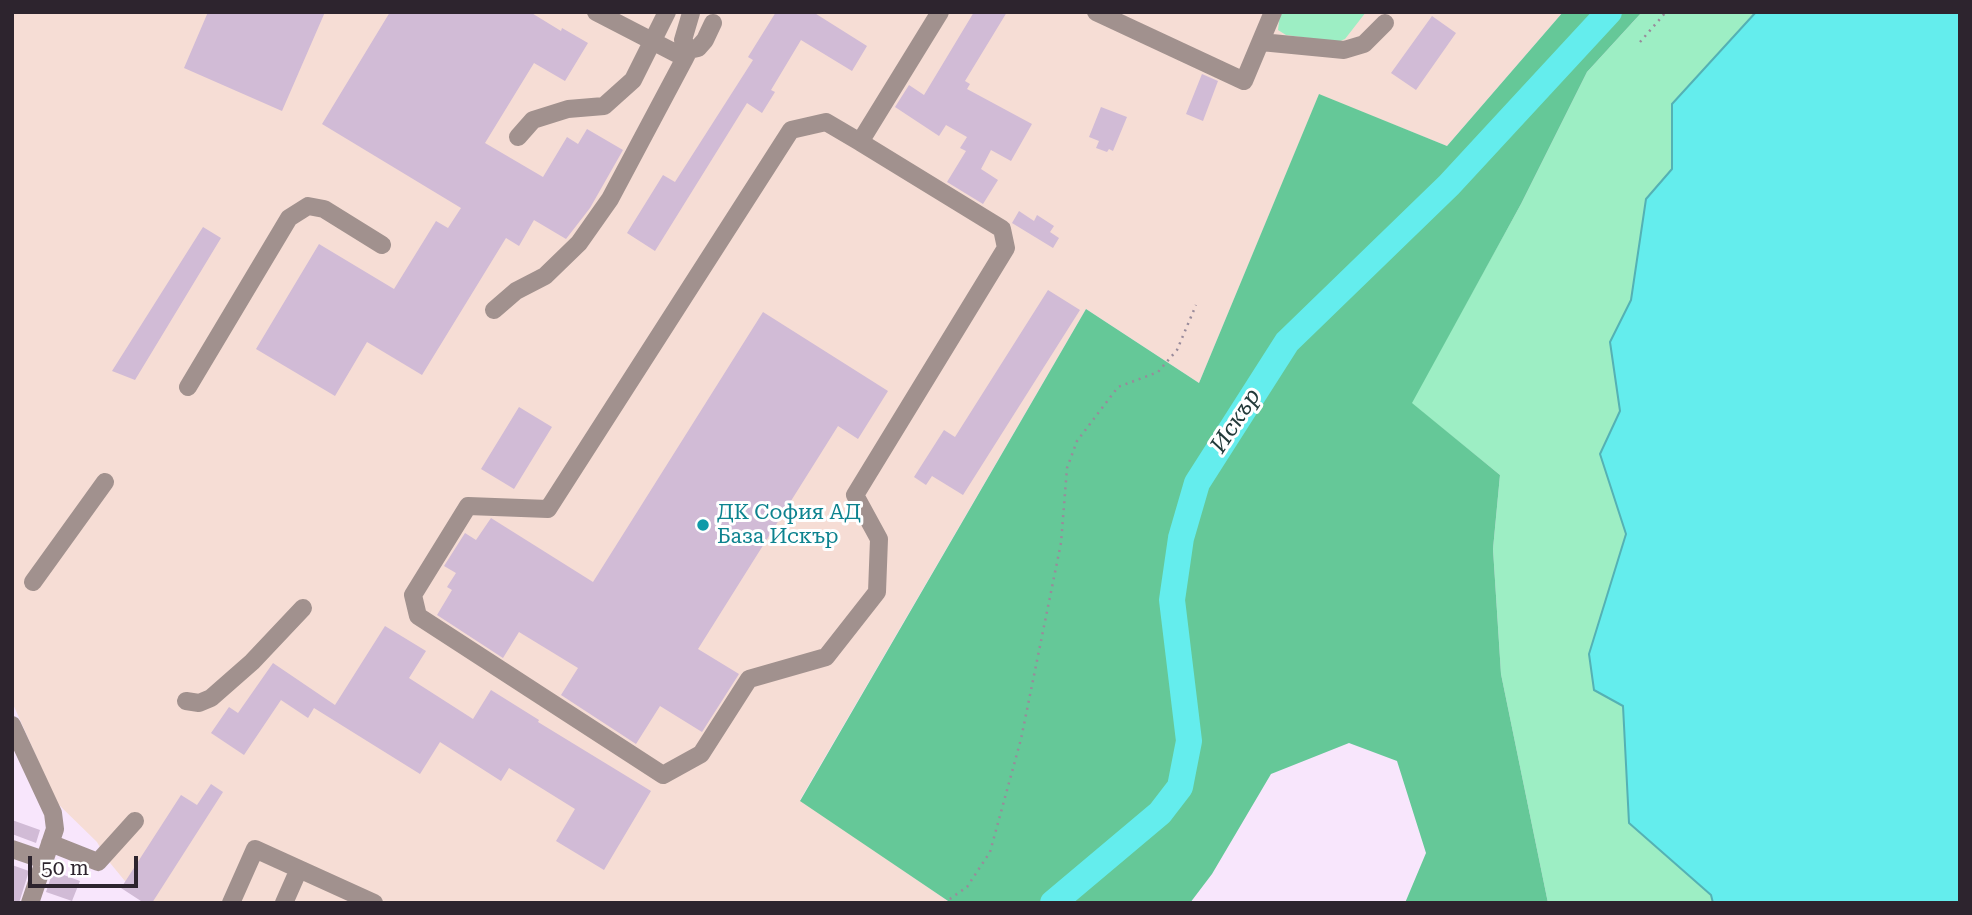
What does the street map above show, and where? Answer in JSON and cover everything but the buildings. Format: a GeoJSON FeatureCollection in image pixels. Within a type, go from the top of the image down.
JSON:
{"type":"FeatureCollection","features":[{"type":"Feature","properties":{"kind":"street"},"geometry":{"type":"LineString","coordinates":[[596,12],[654,42],[687,54]]}},
{"type":"Feature","properties":{"kind":"street"},"geometry":{"type":"LineString","coordinates":[[518,136],[533,120],[568,109],[604,106],[633,80],[667,12]]}},
{"type":"Feature","properties":{"kind":"street"},"geometry":{"type":"LineString","coordinates":[[860,142],[940,12]]}},
{"type":"Feature","properties":{"kind":"street"},"geometry":{"type":"LineString","coordinates":[[1096,12],[1244,80],[1273,12]]}},
{"type":"Feature","properties":{"kind":"street"},"geometry":{"type":"LineString","coordinates":[[687,54],[682,40],[691,13]]}},
{"type":"Feature","properties":{"kind":"street"},"geometry":{"type":"LineString","coordinates":[[494,310],[516,291],[545,276],[579,243],[610,199],[687,54],[698,48],[713,23]]}},
{"type":"Feature","properties":{"kind":"street"},"geometry":{"type":"LineString","coordinates":[[1261,42],[1344,50],[1364,44],[1385,23]]}},
{"type":"Feature","properties":{"kind":"street"},"geometry":{"type":"LineString","coordinates":[[826,121],[860,142],[1002,229],[1006,248],[855,495],[879,539],[877,592],[826,657],[749,679],[701,754],[663,775],[418,616],[413,595],[468,506],[548,509],[790,130],[826,121]]}},
{"type":"Feature","properties":{"kind":"street"},"geometry":{"type":"LineString","coordinates":[[188,387],[289,218],[308,206],[324,209],[383,245]]}},
{"type":"Feature","properties":{"kind":"street"},"geometry":{"type":"LineString","coordinates":[[33,582],[105,482]]}},
{"type":"Feature","properties":{"kind":"street"},"geometry":{"type":"LineString","coordinates":[[186,701],[199,703],[211,698],[252,662],[303,608]]}},
{"type":"Feature","properties":{"kind":"street"},"geometry":{"type":"LineString","coordinates":[[12,725],[53,813],[55,829],[30,903]]}},
{"type":"Feature","properties":{"kind":"street"},"geometry":{"type":"LineString","coordinates":[[50,843],[99,862],[135,821]]}},
{"type":"Feature","properties":{"kind":"street"},"geometry":{"type":"LineString","coordinates":[[12,849],[44,860]]}},
{"type":"Feature","properties":{"kind":"street"},"geometry":{"type":"LineString","coordinates":[[231,903],[255,849],[299,869],[340,896],[373,903]]}},
{"type":"Feature","properties":{"kind":"street"},"geometry":{"type":"LineString","coordinates":[[284,903],[299,869]]}},
{"type":"Feature","properties":{"kind":"path"},"geometry":{"type":"LineString","coordinates":[[1640,42],[1666,12]]}},
{"type":"Feature","properties":{"kind":"path"},"geometry":{"type":"LineString","coordinates":[[944,903],[967,887],[990,852],[1021,739],[1061,543],[1067,468],[1077,441],[1118,387],[1158,372],[1177,349],[1196,305]]}},
{"type":"Feature","properties":{"kind":"shaded area"},"geometry":{"type":"Polygon","coordinates":[[[12,12],[1563,12],[1447,146],[1319,95],[1199,383],[1086,309],[800,800],[951,903],[143,903],[106,858],[97,842],[57,803],[12,702],[12,12]]]}},
{"type":"Feature","properties":{"kind":"shaded area"},"geometry":{"type":"Polygon","coordinates":[[[1280,12],[1366,12],[1345,39],[1338,42],[1286,35],[1278,30],[1280,12]]]}},
{"type":"Feature","properties":{"kind":"shaded area"},"geometry":{"type":"Polygon","coordinates":[[[1563,12],[1642,12],[1587,72],[1521,204],[1412,403],[1500,475],[1493,549],[1501,674],[1548,903],[1405,903],[1426,853],[1397,761],[1349,743],[1271,774],[1212,874],[1190,903],[951,903],[800,801],[1086,309],[1199,383],[1319,94],[1447,146],[1563,12]]]}},
{"type":"Feature","properties":{"kind":"shaded area"},"geometry":{"type":"Polygon","coordinates":[[[1642,12],[1756,12],[1672,104],[1672,169],[1646,199],[1631,300],[1610,342],[1620,411],[1600,454],[1626,534],[1589,654],[1594,690],[1623,706],[1629,823],[1711,895],[1713,903],[1548,903],[1501,674],[1493,549],[1500,475],[1411,403],[1521,204],[1587,72],[1642,12]]]}},
{"type":"Feature","properties":{"kind":"shaded area"},"geometry":{"type":"Polygon","coordinates":[[[1756,12],[1960,12],[1960,903],[1713,903],[1711,895],[1629,823],[1623,706],[1594,690],[1589,654],[1626,534],[1600,454],[1620,411],[1610,342],[1631,300],[1646,199],[1672,169],[1672,104],[1756,12]]]}},
{"type":"Feature","properties":{"kind":"waterway","name":"Искър"},"geometry":{"type":"LineString","coordinates":[[1053,903],[1160,813],[1180,787],[1189,741],[1172,600],[1181,538],[1197,483],[1287,342],[1449,185],[1609,12]]}},
{"type":"Feature","properties":{"kind":"place","name":"ДК София АД База Искър"},"geometry":{"type":"Point","coordinates":[703,525]}}]}
